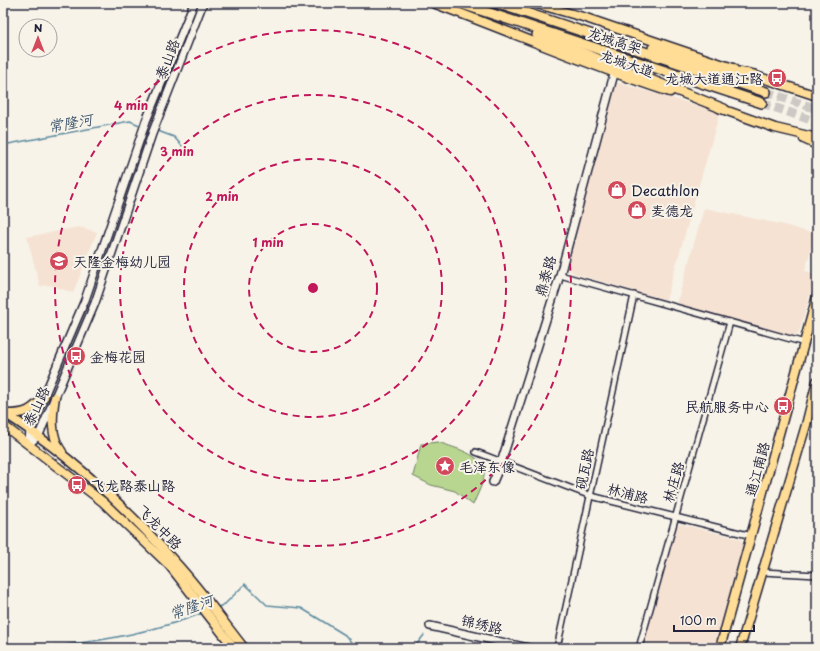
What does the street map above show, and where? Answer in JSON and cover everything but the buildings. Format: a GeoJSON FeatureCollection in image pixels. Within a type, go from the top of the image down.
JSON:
{"type":"FeatureCollection","features":[{"type":"Feature","properties":{"kind":"highway","name":"龙城高架"},"geometry":{"type":"LineString","coordinates":[[460,3],[762,103]]}},
{"type":"Feature","properties":{"kind":"highway"},"geometry":{"type":"LineString","coordinates":[[460,3],[724,109]]}},
{"type":"Feature","properties":{"kind":"highway","name":"龙城高架"},"geometry":{"type":"LineString","coordinates":[[496,3],[766,92]]}},
{"type":"Feature","properties":{"kind":"highway"},"geometry":{"type":"LineString","coordinates":[[502,3],[573,22],[714,68],[754,76]]}},
{"type":"Feature","properties":{"kind":"main road","name":"泰山路"},"geometry":{"type":"LineString","coordinates":[[29,444],[30,429],[85,300],[146,121],[194,3]]}},
{"type":"Feature","properties":{"kind":"main road","name":"泰山路"},"geometry":{"type":"LineString","coordinates":[[29,444],[39,435],[95,303],[155,125],[203,3]]}},
{"type":"Feature","properties":{"kind":"main road","name":"龙城大道"},"geometry":{"type":"LineString","coordinates":[[433,3],[503,28],[614,74],[724,109],[775,128],[817,138]]}},
{"type":"Feature","properties":{"kind":"main road","name":"龙城大道"},"geometry":{"type":"LineString","coordinates":[[534,3],[583,17],[754,76],[817,96]]}},
{"type":"Feature","properties":{"kind":"main road","name":"鼎泰路"},"geometry":{"type":"LineString","coordinates":[[493,482],[501,463],[560,275],[614,74]]}},
{"type":"Feature","properties":{"kind":"main road"},"geometry":{"type":"LineString","coordinates":[[804,92],[817,93]]}},
{"type":"Feature","properties":{"kind":"main road"},"geometry":{"type":"LineString","coordinates":[[775,128],[817,145]]}},
{"type":"Feature","properties":{"kind":"main road","name":"通江南路"},"geometry":{"type":"LineString","coordinates":[[720,648],[817,296]]}},
{"type":"Feature","properties":{"kind":"main road"},"geometry":{"type":"LineString","coordinates":[[740,648],[806,425],[817,381]]}},
{"type":"Feature","properties":{"kind":"main road"},"geometry":{"type":"LineString","coordinates":[[4,413],[20,414],[32,410],[44,397]]}},
{"type":"Feature","properties":{"kind":"main road"},"geometry":{"type":"LineString","coordinates":[[55,397],[53,430],[58,446],[70,462]]}},
{"type":"Feature","properties":{"kind":"main road","name":"飞龙中路"},"geometry":{"type":"LineString","coordinates":[[4,413],[39,435],[110,495],[176,562],[210,610],[234,648]]}},
{"type":"Feature","properties":{"kind":"main road","name":"飞龙中路"},"geometry":{"type":"LineString","coordinates":[[3,425],[103,502],[170,566],[244,648]]}},
{"type":"Feature","properties":{"kind":"main road","name":"锦绣路"},"geometry":{"type":"LineString","coordinates":[[430,626],[528,648]]}},
{"type":"Feature","properties":{"kind":"street"},"geometry":{"type":"LineString","coordinates":[[560,275],[805,343]]}},
{"type":"Feature","properties":{"kind":"street","name":"砚瓦路"},"geometry":{"type":"LineString","coordinates":[[557,648],[634,296]]}},
{"type":"Feature","properties":{"kind":"street","name":"林庄路"},"geometry":{"type":"LineString","coordinates":[[639,648],[730,322]]}},
{"type":"Feature","properties":{"kind":"street","name":"林浦路"},"geometry":{"type":"LineString","coordinates":[[476,452],[501,463],[591,496],[752,536]]}},
{"type":"Feature","properties":{"kind":"street"},"geometry":{"type":"LineString","coordinates":[[762,572],[817,575]]}},
{"type":"Feature","properties":{"kind":"shaded area","name":"麦德龙"},"geometry":{"type":"Polygon","coordinates":[[[619,83],[720,112],[666,300],[575,274],[569,269],[566,259],[615,84],[619,83]]]}},
{"type":"Feature","properties":{"kind":"shaded area"},"geometry":{"type":"Polygon","coordinates":[[[704,208],[784,225],[815,234],[805,271],[816,274],[799,333],[793,336],[677,304],[704,208]]]}},
{"type":"Feature","properties":{"kind":"shaded area","name":"天隆金梅幼儿园"},"geometry":{"type":"Polygon","coordinates":[[[79,227],[97,232],[73,293],[51,285],[40,286],[27,237],[79,227]]]}},
{"type":"Feature","properties":{"kind":"shaded area"},"geometry":{"type":"Polygon","coordinates":[[[681,524],[740,539],[743,544],[714,648],[643,648],[677,526],[681,524]]]}},
{"type":"Feature","properties":{"kind":"green space"},"geometry":{"type":"Polygon","coordinates":[[[438,442],[470,454],[482,465],[484,472],[483,481],[473,505],[455,491],[431,485],[413,476],[421,444],[438,442]]]}},
{"type":"Feature","properties":{"kind":"waterway","name":"常隆河"},"geometry":{"type":"LineString","coordinates":[[3,145],[130,121],[142,126]]}},
{"type":"Feature","properties":{"kind":"waterway","name":"常隆河"},"geometry":{"type":"LineString","coordinates":[[155,130],[174,137],[182,146]]}},
{"type":"Feature","properties":{"kind":"waterway","name":"常隆河"},"geometry":{"type":"LineString","coordinates":[[216,608],[225,604],[245,584],[267,605],[301,608],[345,635],[356,648]]}},
{"type":"Feature","properties":{"kind":"waterway","name":"常隆河"},"geometry":{"type":"LineString","coordinates":[[3,645],[49,647],[74,644],[148,630],[203,613]]}},
{"type":"Feature","properties":{"kind":"waterway","name":"常隆河"},"geometry":{"type":"LineString","coordinates":[[414,648],[424,635]]}},
{"type":"Feature","properties":{"kind":"tunnel"},"geometry":{"type":"LineString","coordinates":[[766,92],[817,109]]}},
{"type":"Feature","properties":{"kind":"tunnel"},"geometry":{"type":"LineString","coordinates":[[762,103],[817,122]]}},
{"type":"Feature","properties":{"kind":"place","name":"龙城大道通江路"},"geometry":{"type":"Point","coordinates":[777,78]}},
{"type":"Feature","properties":{"kind":"place","name":"Decathlon"},"geometry":{"type":"Point","coordinates":[617,190]}},
{"type":"Feature","properties":{"kind":"place","name":"麦德龙"},"geometry":{"type":"Point","coordinates":[637,210]}},
{"type":"Feature","properties":{"kind":"place","name":"天隆金梅幼儿园"},"geometry":{"type":"Point","coordinates":[59,261]}},
{"type":"Feature","properties":{"kind":"place","name":"金梅花园"},"geometry":{"type":"Point","coordinates":[76,356]}},
{"type":"Feature","properties":{"kind":"place","name":"民航服务中心"},"geometry":{"type":"Point","coordinates":[783,406]}},
{"type":"Feature","properties":{"kind":"place","name":"毛泽东像"},"geometry":{"type":"Point","coordinates":[445,466]}},
{"type":"Feature","properties":{"kind":"place","name":"飞龙路泰山路"},"geometry":{"type":"Point","coordinates":[77,485]}}]}
